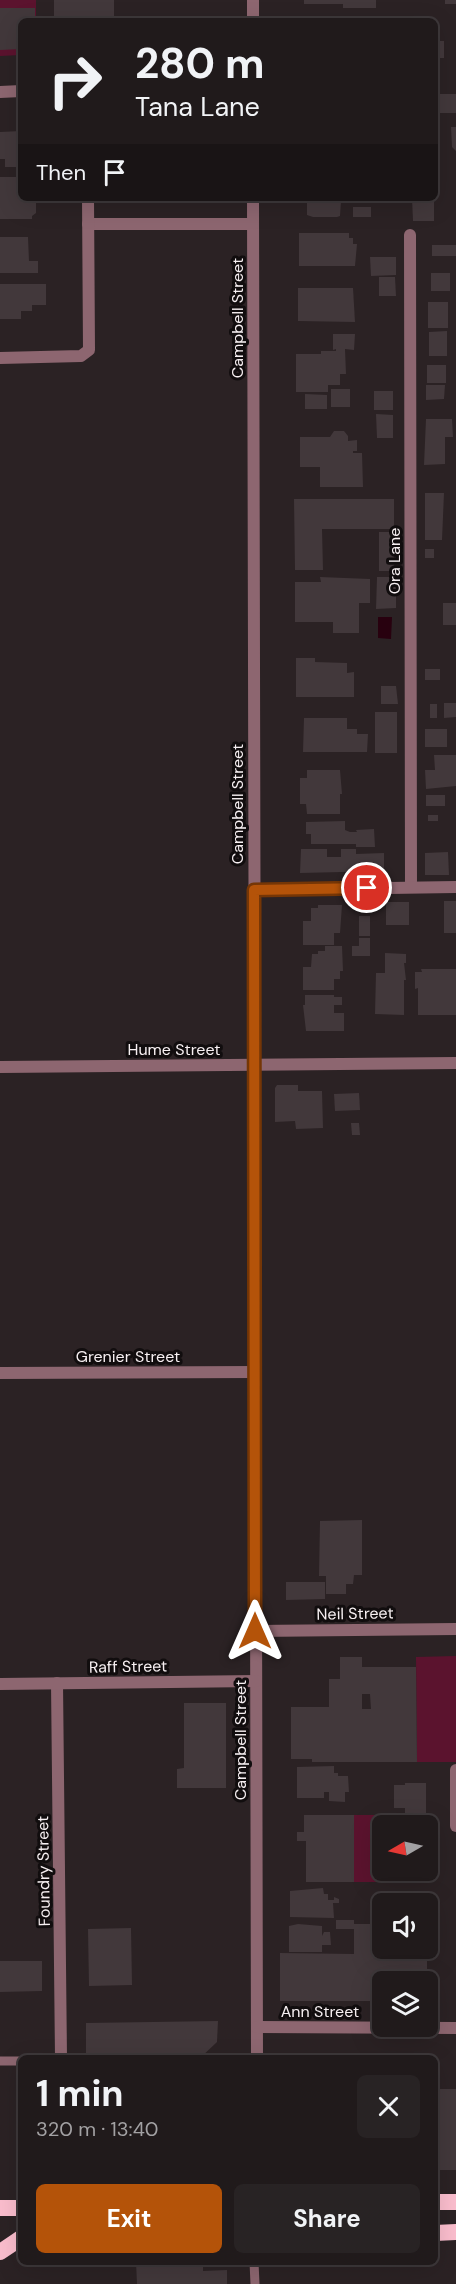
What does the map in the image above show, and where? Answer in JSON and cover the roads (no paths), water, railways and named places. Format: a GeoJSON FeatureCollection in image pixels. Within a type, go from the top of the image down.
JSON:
{"type":"FeatureCollection","features":[{"type":"Feature","properties":{"kind":"highway"},"geometry":{"type":"LineString","coordinates":[[438,2202],[456,2202]]}},
{"type":"Feature","properties":{"kind":"highway"},"geometry":{"type":"LineString","coordinates":[[0,2208],[18,2208]]}},
{"type":"Feature","properties":{"kind":"highway"},"geometry":{"type":"LineString","coordinates":[[438,2233],[456,2232]]}},
{"type":"Feature","properties":{"kind":"highway"},"geometry":{"type":"LineString","coordinates":[[0,2238],[18,2237]]}},
{"type":"Feature","properties":{"kind":"highway"},"geometry":{"type":"LineString","coordinates":[[0,2252],[18,2239]]}},
{"type":"Feature","properties":{"kind":"street"},"geometry":{"type":"LineString","coordinates":[[253,0],[253,18]]}},
{"type":"Feature","properties":{"kind":"street"},"geometry":{"type":"LineString","coordinates":[[0,92],[18,92]]}},
{"type":"Feature","properties":{"kind":"street"},"geometry":{"type":"LineString","coordinates":[[0,358],[81,356],[89,350],[88,201]]}},
{"type":"Feature","properties":{"kind":"street","name":"Campbell Street"},"geometry":{"type":"LineString","coordinates":[[253,201],[257,2055]]}},
{"type":"Feature","properties":{"kind":"street"},"geometry":{"type":"LineString","coordinates":[[88,224],[253,224]]}},
{"type":"Feature","properties":{"kind":"street","name":"Ora Lane"},"geometry":{"type":"LineString","coordinates":[[410,235],[411,887]]}},
{"type":"Feature","properties":{"kind":"street"},"geometry":{"type":"LineString","coordinates":[[254,890],[456,887]]}},
{"type":"Feature","properties":{"kind":"street","name":"Hume Street"},"geometry":{"type":"LineString","coordinates":[[0,1066],[456,1063]]}},
{"type":"Feature","properties":{"kind":"street","name":"Grenier Street"},"geometry":{"type":"LineString","coordinates":[[0,1373],[256,1372]]}},
{"type":"Feature","properties":{"kind":"street","name":"Neil Street"},"geometry":{"type":"LineString","coordinates":[[255,1631],[456,1629]]}},
{"type":"Feature","properties":{"kind":"street","name":"Raff Street"},"geometry":{"type":"LineString","coordinates":[[0,1684],[256,1681]]}},
{"type":"Feature","properties":{"kind":"street","name":"Foundry Street"},"geometry":{"type":"LineString","coordinates":[[57,1683],[61,2055]]}},
{"type":"Feature","properties":{"kind":"street"},"geometry":{"type":"LineString","coordinates":[[456,1770],[456,1826]]}},
{"type":"Feature","properties":{"kind":"street","name":"Ann Street"},"geometry":{"type":"LineString","coordinates":[[257,2027],[456,2028]]}},
{"type":"Feature","properties":{"kind":"lane"},"geometry":{"type":"LineString","coordinates":[[0,2061],[18,2061]]}},
{"type":"Feature","properties":{"kind":"lane"},"geometry":{"type":"LineString","coordinates":[[254,2265],[255,2284]]}}]}
